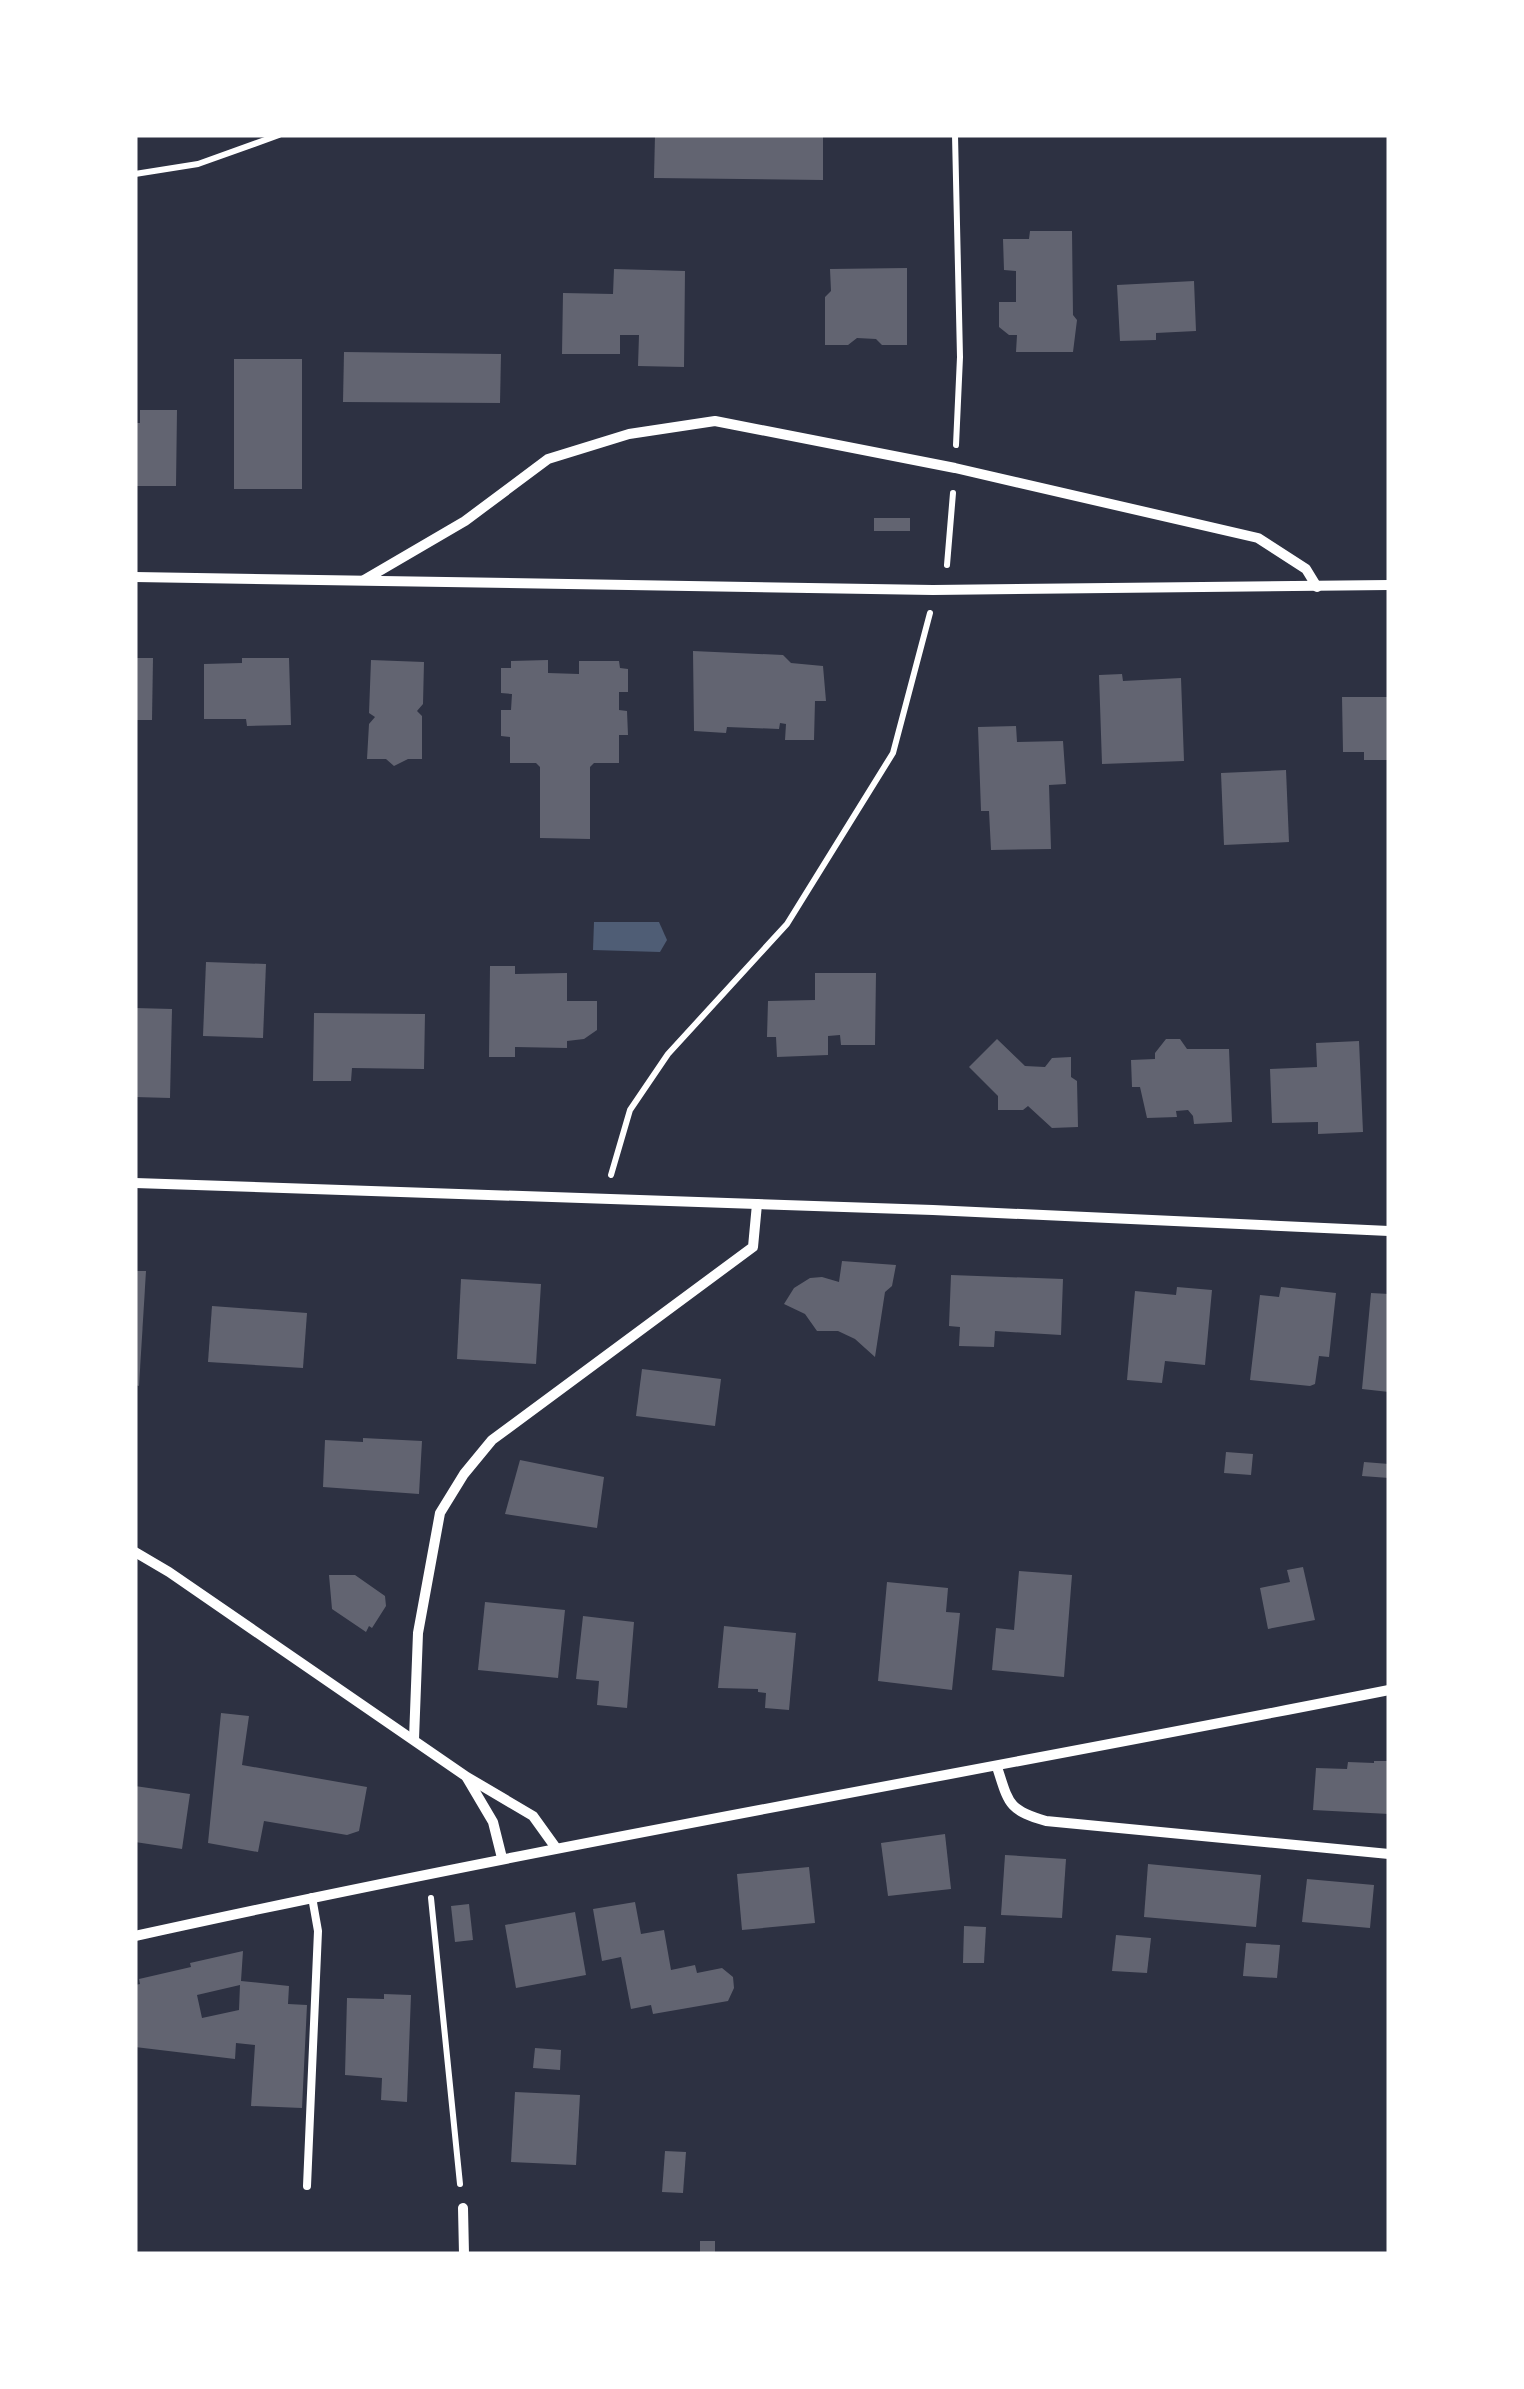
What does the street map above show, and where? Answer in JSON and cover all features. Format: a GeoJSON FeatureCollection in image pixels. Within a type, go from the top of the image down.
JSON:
{"type":"FeatureCollection","features":[{"type":"Feature","properties":{"kind":"street"},"geometry":{"type":"LineString","coordinates":[[363,580],[466,521],[548,459],[630,434],[716,421],[954,468],[1258,538],[1306,569],[1317,587]]}},
{"type":"Feature","properties":{"kind":"street"},"geometry":{"type":"LineString","coordinates":[[135,577],[932,590],[1389,585]]}},
{"type":"Feature","properties":{"kind":"street"},"geometry":{"type":"LineString","coordinates":[[135,1183],[757,1204],[1389,1232]]}},
{"type":"Feature","properties":{"kind":"street"},"geometry":{"type":"LineString","coordinates":[[414,1739],[418,1633],[440,1513],[464,1474],[492,1440],[753,1247],[757,1204]]}},
{"type":"Feature","properties":{"kind":"street"},"geometry":{"type":"LineString","coordinates":[[135,1552],[467,1777],[533,1816],[556,1848]]}},
{"type":"Feature","properties":{"kind":"street"},"geometry":{"type":"LineString","coordinates":[[135,1936],[427,1872],[1389,1690]]}},
{"type":"Feature","properties":{"kind":"street"},"geometry":{"type":"LineString","coordinates":[[997,1767],[1006,1797],[1018,1813],[1046,1822],[1389,1854]]}},
{"type":"Feature","properties":{"kind":"street"},"geometry":{"type":"LineString","coordinates":[[467,1777],[492,1822],[502,1858]]}},
{"type":"Feature","properties":{"kind":"street"},"geometry":{"type":"LineString","coordinates":[[463,2208],[464,2254]]}},
{"type":"Feature","properties":{"kind":"lane"},"geometry":{"type":"LineString","coordinates":[[308,2186],[318,1931],[312,1897]]}},
{"type":"Feature","properties":{"kind":"path"},"geometry":{"type":"LineString","coordinates":[[135,174],[198,164],[279,135]]}},
{"type":"Feature","properties":{"kind":"path"},"geometry":{"type":"LineString","coordinates":[[604,1200],[630,1110],[668,1054],[786,924],[893,752],[929,626],[932,590],[948,564],[960,357],[955,135]]}},
{"type":"Feature","properties":{"kind":"path"},"geometry":{"type":"LineString","coordinates":[[427,1872],[463,2208]]}},
{"type":"Feature","properties":{"kind":"water"},"geometry":{"type":"Polygon","coordinates":[[[594,922],[659,922],[667,940],[660,952],[593,950],[594,922]]]}},
{"type":"Feature","properties":{"kind":"building"},"geometry":{"type":"Polygon","coordinates":[[[655,135],[823,135],[823,180],[654,178],[655,135]]]}},
{"type":"Feature","properties":{"kind":"building"},"geometry":{"type":"Polygon","coordinates":[[[1030,231],[1072,231],[1073,315],[1077,320],[1073,352],[1016,352],[1017,335],[1009,335],[999,327],[999,302],[1016,302],[1016,271],[1004,270],[1003,239],[1029,239],[1030,231]]]}},
{"type":"Feature","properties":{"kind":"building"},"geometry":{"type":"Polygon","coordinates":[[[907,268],[907,345],[882,345],[876,339],[857,338],[848,345],[825,345],[825,297],[831,291],[830,269],[907,268]]]}},
{"type":"Feature","properties":{"kind":"building"},"geometry":{"type":"Polygon","coordinates":[[[614,269],[685,271],[684,367],[638,366],[639,335],[620,335],[620,354],[562,354],[563,293],[613,294],[614,269]]]}},
{"type":"Feature","properties":{"kind":"building"},"geometry":{"type":"Polygon","coordinates":[[[1194,281],[1196,331],[1156,333],[1156,340],[1120,341],[1117,285],[1194,281]]]}},
{"type":"Feature","properties":{"kind":"building"},"geometry":{"type":"Polygon","coordinates":[[[344,352],[501,354],[500,403],[343,402],[344,352]]]}},
{"type":"Feature","properties":{"kind":"building"},"geometry":{"type":"Polygon","coordinates":[[[234,359],[302,359],[302,489],[234,489],[234,359]]]}},
{"type":"Feature","properties":{"kind":"building"},"geometry":{"type":"Polygon","coordinates":[[[140,410],[177,410],[176,486],[135,486],[135,423],[140,423],[140,410]]]}},
{"type":"Feature","properties":{"kind":"building"},"geometry":{"type":"Polygon","coordinates":[[[874,518],[910,518],[910,531],[874,531],[874,518]]]}},
{"type":"Feature","properties":{"kind":"building"},"geometry":{"type":"Polygon","coordinates":[[[693,651],[783,655],[791,663],[823,666],[826,701],[815,701],[814,740],[785,740],[786,724],[780,723],[779,729],[727,727],[726,733],[694,731],[693,651]]]}},
{"type":"Feature","properties":{"kind":"building"},"geometry":{"type":"Polygon","coordinates":[[[135,658],[153,658],[152,720],[135,720],[135,658]]]}},
{"type":"Feature","properties":{"kind":"building"},"geometry":{"type":"Polygon","coordinates":[[[242,658],[289,658],[291,725],[247,726],[246,719],[204,719],[204,664],[242,663],[242,658]]]}},
{"type":"Feature","properties":{"kind":"building"},"geometry":{"type":"Polygon","coordinates":[[[371,660],[424,662],[423,704],[417,711],[422,716],[422,759],[408,759],[394,766],[386,759],[367,759],[369,724],[375,717],[369,713],[371,660]]]}},
{"type":"Feature","properties":{"kind":"building"},"geometry":{"type":"Polygon","coordinates":[[[548,660],[548,673],[579,674],[579,661],[619,661],[620,668],[628,669],[628,692],[619,692],[619,710],[627,711],[628,735],[619,735],[619,763],[594,763],[590,767],[590,839],[540,838],[540,767],[536,763],[510,763],[510,737],[501,736],[501,710],[511,710],[512,694],[501,693],[501,668],[511,668],[511,661],[548,660]]]}},
{"type":"Feature","properties":{"kind":"building"},"geometry":{"type":"Polygon","coordinates":[[[1122,674],[1123,681],[1181,678],[1184,761],[1102,764],[1099,675],[1122,674]]]}},
{"type":"Feature","properties":{"kind":"building"},"geometry":{"type":"Polygon","coordinates":[[[1342,697],[1389,697],[1389,760],[1364,760],[1364,752],[1343,752],[1342,697]]]}},
{"type":"Feature","properties":{"kind":"building"},"geometry":{"type":"Polygon","coordinates":[[[1016,726],[1017,742],[1063,741],[1066,784],[1049,785],[1051,849],[991,850],[989,811],[981,811],[978,727],[1016,726]]]}},
{"type":"Feature","properties":{"kind":"building"},"geometry":{"type":"Polygon","coordinates":[[[1286,770],[1289,842],[1224,845],[1221,773],[1286,770]]]}},
{"type":"Feature","properties":{"kind":"building"},"geometry":{"type":"Polygon","coordinates":[[[206,962],[266,964],[263,1038],[203,1036],[206,962]]]}},
{"type":"Feature","properties":{"kind":"building"},"geometry":{"type":"Polygon","coordinates":[[[490,966],[515,966],[515,974],[567,973],[567,1001],[597,1001],[597,1030],[584,1039],[567,1041],[567,1048],[515,1047],[515,1057],[489,1057],[490,966]]]}},
{"type":"Feature","properties":{"kind":"building"},"geometry":{"type":"Polygon","coordinates":[[[815,973],[876,973],[875,1045],[841,1045],[840,1035],[828,1036],[828,1055],[777,1057],[776,1037],[767,1037],[768,1001],[815,1000],[815,973]]]}},
{"type":"Feature","properties":{"kind":"building"},"geometry":{"type":"Polygon","coordinates":[[[135,1008],[172,1009],[170,1098],[135,1097],[135,1008]]]}},
{"type":"Feature","properties":{"kind":"building"},"geometry":{"type":"Polygon","coordinates":[[[314,1013],[425,1014],[424,1069],[352,1068],[351,1081],[313,1081],[314,1013]]]}},
{"type":"Feature","properties":{"kind":"building"},"geometry":{"type":"Polygon","coordinates":[[[997,1039],[1025,1066],[1045,1067],[1052,1058],[1071,1057],[1071,1077],[1077,1081],[1078,1127],[1052,1128],[1028,1106],[1023,1110],[998,1110],[998,1096],[969,1067],[997,1039]]]}},
{"type":"Feature","properties":{"kind":"building"},"geometry":{"type":"Polygon","coordinates":[[[1166,1039],[1180,1039],[1187,1049],[1229,1049],[1232,1122],[1194,1124],[1188,1110],[1176,1111],[1177,1117],[1147,1118],[1140,1087],[1132,1087],[1131,1060],[1155,1059],[1166,1039]]]}},
{"type":"Feature","properties":{"kind":"building"},"geometry":{"type":"Polygon","coordinates":[[[1359,1041],[1363,1132],[1318,1134],[1318,1122],[1272,1123],[1270,1069],[1317,1067],[1316,1043],[1359,1041]]]}},
{"type":"Feature","properties":{"kind":"building"},"geometry":{"type":"Polygon","coordinates":[[[842,1261],[896,1265],[892,1286],[885,1292],[875,1357],[855,1339],[838,1331],[817,1331],[805,1314],[784,1304],[794,1288],[810,1278],[839,1282],[842,1261]]]}},
{"type":"Feature","properties":{"kind":"building"},"geometry":{"type":"Polygon","coordinates":[[[135,1271],[146,1271],[139,1386],[135,1385],[135,1271]]]}},
{"type":"Feature","properties":{"kind":"building"},"geometry":{"type":"Polygon","coordinates":[[[951,1275],[1063,1279],[1061,1335],[995,1331],[994,1347],[959,1346],[960,1327],[949,1326],[951,1275]]]}},
{"type":"Feature","properties":{"kind":"building"},"geometry":{"type":"Polygon","coordinates":[[[461,1279],[541,1284],[536,1364],[457,1359],[461,1279]]]}},
{"type":"Feature","properties":{"kind":"building"},"geometry":{"type":"Polygon","coordinates":[[[1177,1287],[1212,1290],[1205,1365],[1165,1361],[1162,1383],[1127,1380],[1135,1291],[1176,1295],[1177,1287]]]}},
{"type":"Feature","properties":{"kind":"building"},"geometry":{"type":"Polygon","coordinates":[[[1281,1287],[1336,1293],[1329,1357],[1319,1356],[1315,1384],[1310,1386],[1250,1380],[1260,1295],[1279,1297],[1281,1287]]]}},
{"type":"Feature","properties":{"kind":"building"},"geometry":{"type":"Polygon","coordinates":[[[1371,1293],[1389,1294],[1389,1392],[1362,1389],[1371,1293]]]}},
{"type":"Feature","properties":{"kind":"building"},"geometry":{"type":"Polygon","coordinates":[[[212,1306],[307,1313],[303,1368],[208,1362],[212,1306]]]}},
{"type":"Feature","properties":{"kind":"building"},"geometry":{"type":"Polygon","coordinates":[[[642,1369],[721,1379],[715,1426],[636,1416],[642,1369]]]}},
{"type":"Feature","properties":{"kind":"building"},"geometry":{"type":"Polygon","coordinates":[[[363,1438],[422,1441],[419,1494],[323,1487],[325,1440],[363,1442],[363,1438]]]}},
{"type":"Feature","properties":{"kind":"building"},"geometry":{"type":"Polygon","coordinates":[[[1226,1452],[1253,1454],[1251,1475],[1224,1473],[1226,1452]]]}},
{"type":"Feature","properties":{"kind":"building"},"geometry":{"type":"Polygon","coordinates":[[[520,1460],[604,1477],[597,1528],[505,1514],[520,1460]]]}},
{"type":"Feature","properties":{"kind":"building"},"geometry":{"type":"Polygon","coordinates":[[[1364,1462],[1389,1464],[1389,1478],[1362,1476],[1364,1462]]]}},
{"type":"Feature","properties":{"kind":"building"},"geometry":{"type":"Polygon","coordinates":[[[1303,1567],[1315,1620],[1268,1629],[1260,1588],[1290,1582],[1287,1570],[1303,1567]]]}},
{"type":"Feature","properties":{"kind":"building"},"geometry":{"type":"Polygon","coordinates":[[[1019,1571],[1072,1575],[1064,1677],[992,1670],[996,1628],[1014,1630],[1019,1571]]]}},
{"type":"Feature","properties":{"kind":"building"},"geometry":{"type":"Polygon","coordinates":[[[329,1575],[355,1575],[385,1596],[386,1606],[372,1628],[369,1626],[366,1632],[332,1609],[329,1575]]]}},
{"type":"Feature","properties":{"kind":"building"},"geometry":{"type":"Polygon","coordinates":[[[887,1582],[948,1588],[946,1612],[960,1613],[952,1690],[878,1681],[887,1582]]]}},
{"type":"Feature","properties":{"kind":"building"},"geometry":{"type":"Polygon","coordinates":[[[485,1602],[565,1610],[558,1678],[478,1670],[485,1602]]]}},
{"type":"Feature","properties":{"kind":"building"},"geometry":{"type":"Polygon","coordinates":[[[583,1616],[634,1622],[627,1708],[597,1705],[599,1681],[576,1679],[583,1616]]]}},
{"type":"Feature","properties":{"kind":"building"},"geometry":{"type":"Polygon","coordinates":[[[724,1626],[796,1633],[789,1710],[765,1708],[766,1693],[758,1689],[718,1688],[724,1626]]]}},
{"type":"Feature","properties":{"kind":"building"},"geometry":{"type":"Polygon","coordinates":[[[221,1713],[249,1716],[242,1765],[367,1787],[359,1831],[347,1835],[264,1821],[258,1852],[208,1843],[221,1713]]]}},
{"type":"Feature","properties":{"kind":"building"},"geometry":{"type":"Polygon","coordinates":[[[1389,1761],[1389,1814],[1313,1810],[1316,1768],[1347,1769],[1348,1762],[1389,1761]]]}},
{"type":"Feature","properties":{"kind":"building"},"geometry":{"type":"Polygon","coordinates":[[[135,1786],[190,1794],[182,1849],[135,1842],[135,1786]]]}},
{"type":"Feature","properties":{"kind":"building"},"geometry":{"type":"Polygon","coordinates":[[[945,1834],[951,1889],[888,1896],[881,1843],[945,1834]]]}},
{"type":"Feature","properties":{"kind":"building"},"geometry":{"type":"Polygon","coordinates":[[[1005,1855],[1066,1859],[1062,1918],[1001,1915],[1005,1855]]]}},
{"type":"Feature","properties":{"kind":"building"},"geometry":{"type":"Polygon","coordinates":[[[1148,1864],[1261,1875],[1256,1927],[1144,1917],[1148,1864]]]}},
{"type":"Feature","properties":{"kind":"building"},"geometry":{"type":"Polygon","coordinates":[[[809,1867],[815,1923],[742,1930],[737,1874],[809,1867]]]}},
{"type":"Feature","properties":{"kind":"building"},"geometry":{"type":"Polygon","coordinates":[[[1307,1879],[1374,1885],[1370,1928],[1302,1922],[1307,1879]]]}},
{"type":"Feature","properties":{"kind":"building"},"geometry":{"type":"Polygon","coordinates":[[[635,1902],[641,1934],[664,1930],[671,1970],[695,1965],[697,1973],[722,1968],[733,1977],[734,1988],[728,2001],[653,2014],[651,2005],[631,2009],[621,1957],[602,1961],[593,1909],[635,1902]]]}},
{"type":"Feature","properties":{"kind":"building"},"geometry":{"type":"Polygon","coordinates":[[[469,1904],[473,1940],[455,1942],[451,1906],[469,1904]]]}},
{"type":"Feature","properties":{"kind":"building"},"geometry":{"type":"Polygon","coordinates":[[[575,1912],[586,1975],[516,1988],[505,1925],[575,1912]]]}},
{"type":"Feature","properties":{"kind":"building"},"geometry":{"type":"Polygon","coordinates":[[[964,1926],[986,1927],[984,1963],[963,1963],[964,1926]]]}},
{"type":"Feature","properties":{"kind":"building"},"geometry":{"type":"Polygon","coordinates":[[[1116,1935],[1151,1938],[1147,1973],[1112,1971],[1116,1935]]]}},
{"type":"Feature","properties":{"kind":"building"},"geometry":{"type":"Polygon","coordinates":[[[1246,1943],[1280,1945],[1277,1978],[1243,1976],[1246,1943]]]}},
{"type":"Feature","properties":{"kind":"building"},"geometry":{"type":"Polygon","coordinates":[[[243,1951],[241,1981],[289,1986],[288,2004],[307,2005],[302,2108],[251,2106],[255,2045],[236,2043],[235,2059],[135,2047],[135,1985],[140,1984],[139,1979],[191,1967],[190,1963],[243,1951]],[[240,1985],[197,1995],[202,2018],[239,2010],[240,1985]]]}},
{"type":"Feature","properties":{"kind":"building"},"geometry":{"type":"Polygon","coordinates":[[[384,1994],[411,1995],[407,2102],[381,2100],[382,2078],[345,2075],[347,1998],[384,1999],[384,1994]]]}},
{"type":"Feature","properties":{"kind":"building"},"geometry":{"type":"Polygon","coordinates":[[[535,2048],[561,2050],[560,2070],[533,2068],[535,2048]]]}},
{"type":"Feature","properties":{"kind":"building"},"geometry":{"type":"Polygon","coordinates":[[[515,2092],[580,2095],[576,2165],[511,2162],[515,2092]]]}},
{"type":"Feature","properties":{"kind":"building"},"geometry":{"type":"Polygon","coordinates":[[[665,2151],[686,2152],[683,2193],[662,2192],[665,2151]]]}},
{"type":"Feature","properties":{"kind":"building"},"geometry":{"type":"Polygon","coordinates":[[[700,2241],[715,2241],[715,2254],[700,2254],[700,2241]]]}}]}
